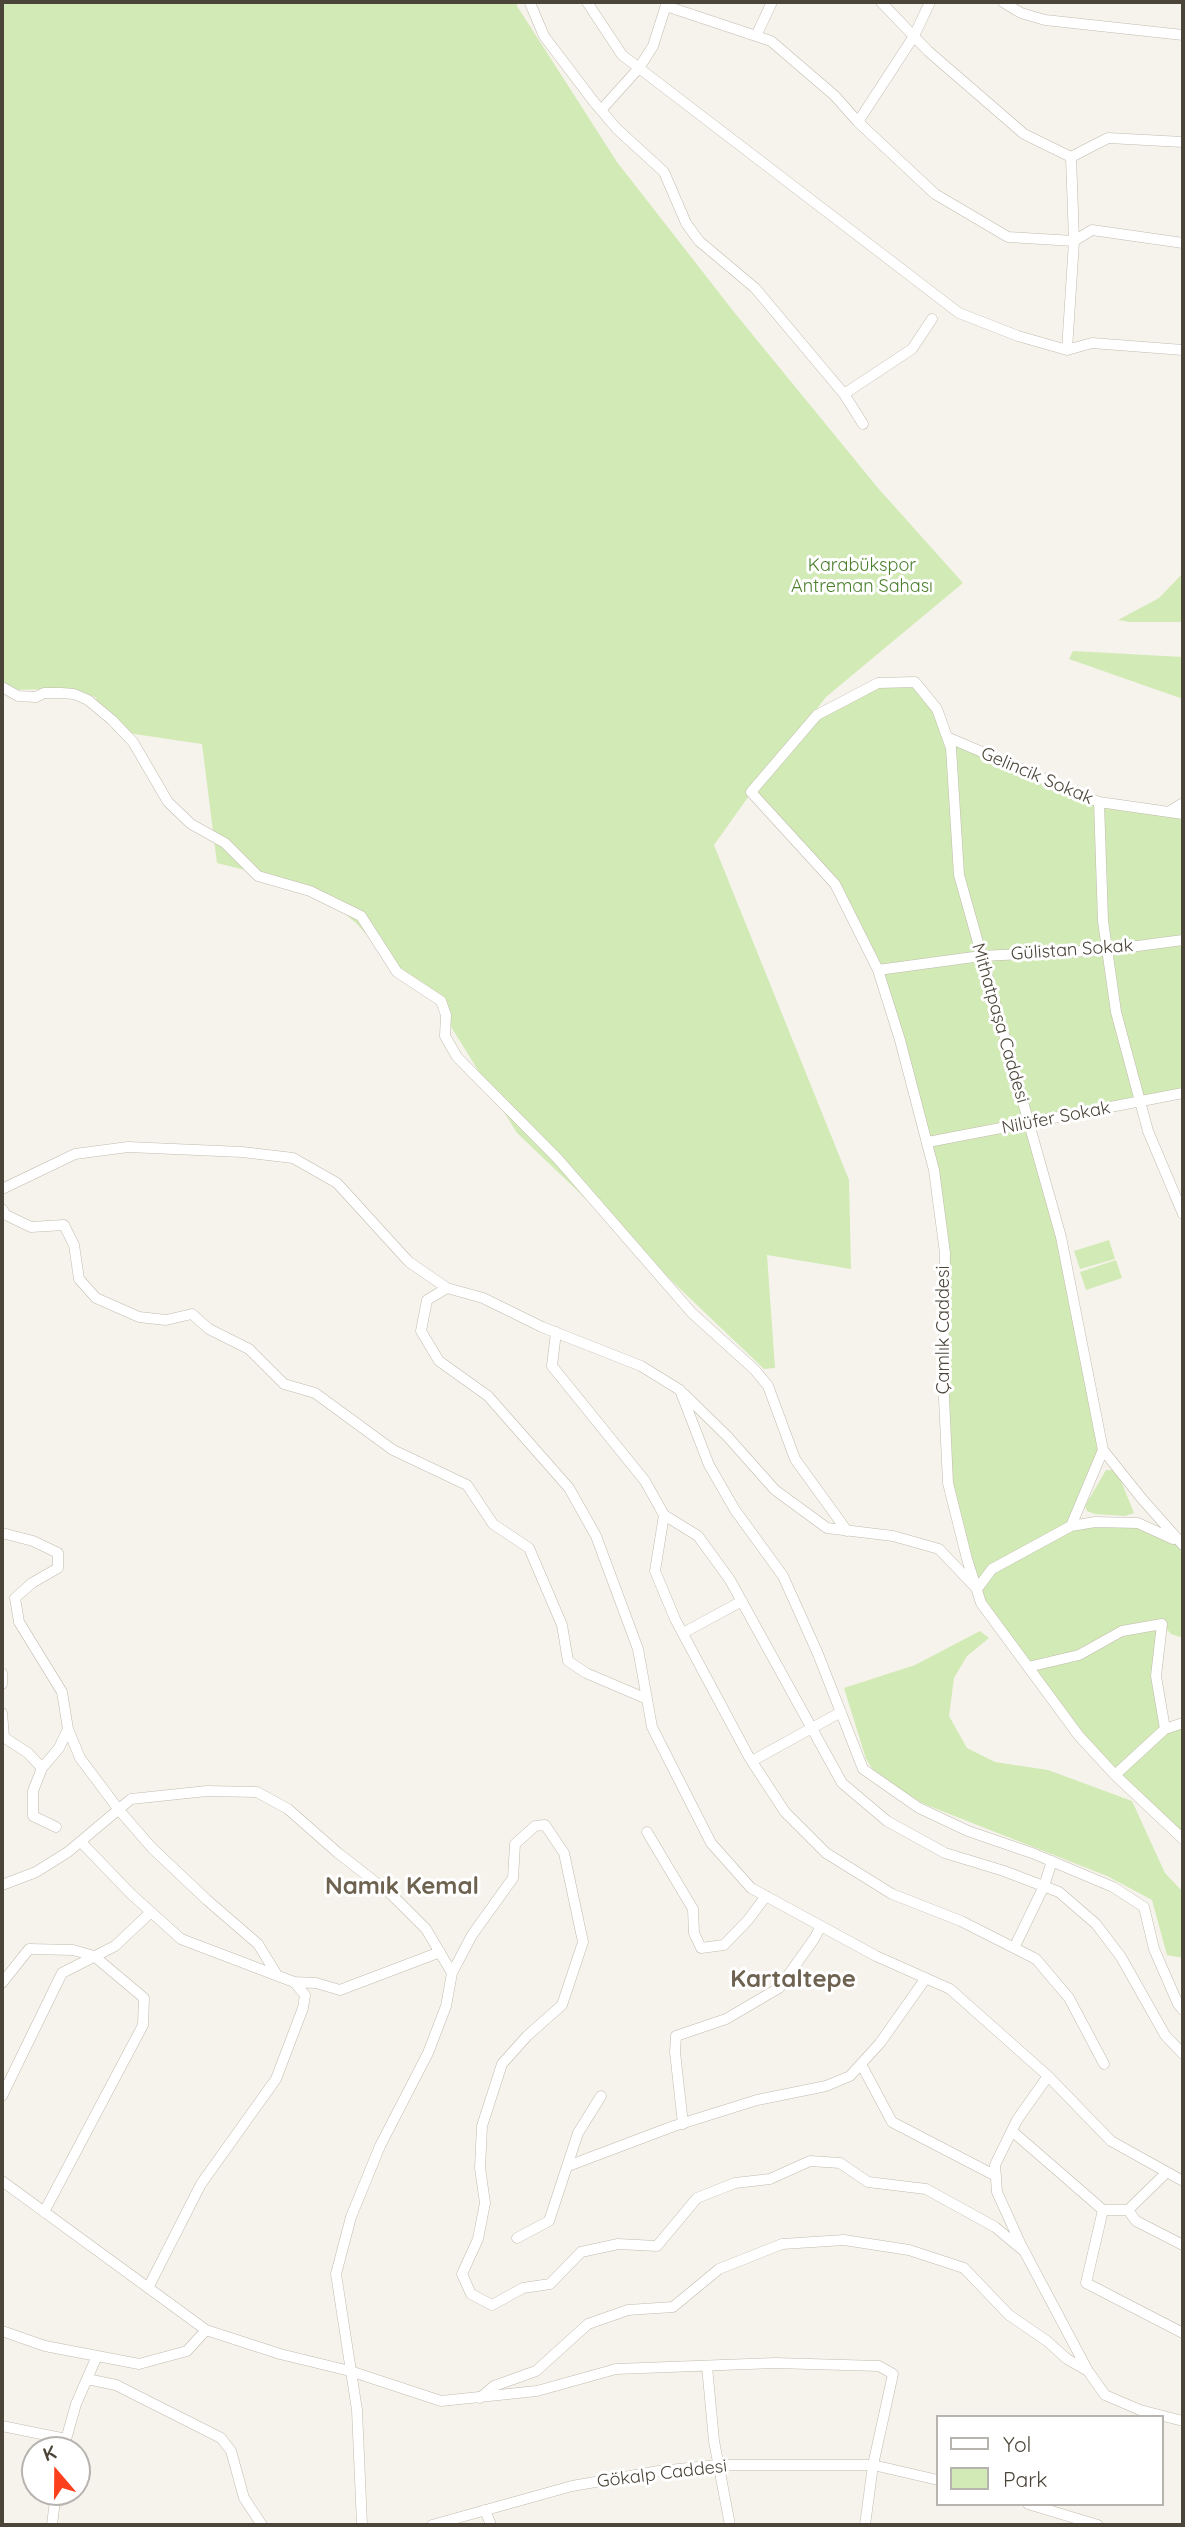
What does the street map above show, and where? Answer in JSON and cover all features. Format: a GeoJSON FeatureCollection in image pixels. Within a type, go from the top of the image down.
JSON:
{"type":"FeatureCollection","features":[{"type":"Feature","properties":{"kind":"street"},"geometry":{"type":"LineString","coordinates":[[587,2],[622,55],[959,313],[1017,336],[1067,350],[1092,343],[1183,350]]}},
{"type":"Feature","properties":{"kind":"street"},"geometry":{"type":"LineString","coordinates":[[755,36],[772,2]]}},
{"type":"Feature","properties":{"kind":"street"},"geometry":{"type":"LineString","coordinates":[[881,2],[928,51],[1024,134],[1071,157]]}},
{"type":"Feature","properties":{"kind":"street"},"geometry":{"type":"LineString","coordinates":[[858,122],[914,36],[930,2]]}},
{"type":"Feature","properties":{"kind":"street"},"geometry":{"type":"LineString","coordinates":[[1003,2],[1021,13],[1045,20],[1183,36]]}},
{"type":"Feature","properties":{"kind":"street"},"geometry":{"type":"LineString","coordinates":[[530,3],[544,36],[594,103],[617,129],[664,172],[685,223],[699,241],[755,289],[844,394],[863,424]]}},
{"type":"Feature","properties":{"kind":"street"},"geometry":{"type":"LineString","coordinates":[[601,109],[639,68],[653,46],[667,4],[771,41],[835,96],[858,122],[935,194],[1007,237],[1074,241],[1092,230],[1183,243]]}},
{"type":"Feature","properties":{"kind":"street"},"geometry":{"type":"LineString","coordinates":[[1071,157],[1108,138],[1183,142]]}},
{"type":"Feature","properties":{"kind":"street"},"geometry":{"type":"LineString","coordinates":[[1067,350],[1074,241],[1071,157]]}},
{"type":"Feature","properties":{"kind":"street"},"geometry":{"type":"LineString","coordinates":[[844,394],[912,349],[932,319]]}},
{"type":"Feature","properties":{"kind":"street","name":"Mithatpaşa Caddesi"},"geometry":{"type":"LineString","coordinates":[[751,792],[817,715],[878,683],[915,682],[937,709],[951,748],[959,875],[1061,1237],[1103,1450],[1180,1543]]}},
{"type":"Feature","properties":{"kind":"street"},"geometry":{"type":"LineString","coordinates":[[2,687],[18,696],[36,697],[44,693],[61,693],[74,694],[88,700],[133,742],[168,802],[191,824],[225,843],[258,876],[310,891],[361,916],[397,972],[441,1001],[446,1015],[445,1036],[457,1057],[558,1159],[692,1313],[755,1370],[768,1386],[795,1459],[847,1531]]}},
{"type":"Feature","properties":{"kind":"street","name":"Gelincik Sokak"},"geometry":{"type":"LineString","coordinates":[[947,737],[1099,802],[1183,814]]}},
{"type":"Feature","properties":{"kind":"street","name":"Çamlık Caddesi"},"geometry":{"type":"LineString","coordinates":[[751,792],[835,884],[878,970],[928,1142],[945,1253],[943,1377],[948,1483],[981,1603],[1079,1736],[1183,1839]]}},
{"type":"Feature","properties":{"kind":"street"},"geometry":{"type":"LineString","coordinates":[[1099,802],[1099,858],[1107,950],[1116,1012],[1148,1131],[1183,1214]]}},
{"type":"Feature","properties":{"kind":"street"},"geometry":{"type":"LineString","coordinates":[[1170,811],[1183,805]]}},
{"type":"Feature","properties":{"kind":"street","name":"Gülistan Sokak"},"geometry":{"type":"LineString","coordinates":[[878,970],[981,956],[1107,950],[1183,940]]}},
{"type":"Feature","properties":{"kind":"street","name":"Nilüfer Sokak"},"geometry":{"type":"LineString","coordinates":[[928,1142],[1183,1093]]}},
{"type":"Feature","properties":{"kind":"street"},"geometry":{"type":"LineString","coordinates":[[2,1189],[75,1154],[128,1147],[242,1152],[293,1158],[337,1183],[409,1262],[447,1289],[484,1298],[556,1332],[641,1366],[680,1390],[727,1436],[775,1490],[827,1528],[893,1536],[939,1549],[977,1588],[992,1569],[1071,1526],[1095,1522],[1138,1523],[1180,1543]]}},
{"type":"Feature","properties":{"kind":"street"},"geometry":{"type":"LineString","coordinates":[[2,1209],[6,1215],[30,1227],[64,1225],[74,1245],[79,1279],[96,1298],[139,1317],[166,1320],[192,1314],[209,1329],[249,1349],[284,1384],[315,1393],[393,1450],[467,1485],[493,1524],[529,1548],[562,1625],[568,1661],[586,1673],[647,1699]]}},
{"type":"Feature","properties":{"kind":"street"},"geometry":{"type":"LineString","coordinates":[[447,1289],[427,1300],[421,1331],[439,1361],[488,1396],[569,1488],[596,1536],[638,1649],[652,1727],[710,1843],[751,1888],[876,1956],[950,1989],[1048,2076],[1111,2141],[1183,2181]]}},
{"type":"Feature","properties":{"kind":"street"},"geometry":{"type":"LineString","coordinates":[[556,1332],[552,1366],[645,1481],[664,1515],[698,1536],[730,1580],[842,1783],[887,1821],[946,1853],[1059,1892],[1096,1924],[1121,1957],[1165,2035],[1183,2054]]}},
{"type":"Feature","properties":{"kind":"street"},"geometry":{"type":"LineString","coordinates":[[680,1390],[709,1465],[735,1510],[783,1576],[818,1654],[863,1769],[919,1808],[968,1831],[1052,1861],[1112,1887],[1144,1908],[1154,1949],[1183,2010]]}},
{"type":"Feature","properties":{"kind":"street"},"geometry":{"type":"LineString","coordinates":[[1071,1526],[1103,1450]]}},
{"type":"Feature","properties":{"kind":"street"},"geometry":{"type":"LineString","coordinates":[[664,1515],[655,1571],[682,1633],[752,1761],[785,1812],[826,1853],[892,1894],[961,1921],[1036,1959],[1069,1998],[1104,2064]]}},
{"type":"Feature","properties":{"kind":"street"},"geometry":{"type":"LineString","coordinates":[[2,1533],[33,1541],[58,1553],[58,1568],[32,1583],[15,1598],[19,1622],[62,1692],[68,1729],[80,1758],[152,1848],[206,1900],[258,1944],[277,1976]]}},
{"type":"Feature","properties":{"kind":"street"},"geometry":{"type":"LineString","coordinates":[[682,1633],[742,1601]]}},
{"type":"Feature","properties":{"kind":"street"},"geometry":{"type":"LineString","coordinates":[[1028,1667],[1079,1655],[1122,1631],[1162,1624],[1156,1676],[1165,1729]]}},
{"type":"Feature","properties":{"kind":"street"},"geometry":{"type":"LineString","coordinates":[[2,1673],[2,1684]]}},
{"type":"Feature","properties":{"kind":"street"},"geometry":{"type":"LineString","coordinates":[[752,1761],[841,1712]]}},
{"type":"Feature","properties":{"kind":"street"},"geometry":{"type":"LineString","coordinates":[[2,1713],[3,1737],[28,1753],[42,1768]]}},
{"type":"Feature","properties":{"kind":"street"},"geometry":{"type":"LineString","coordinates":[[1115,1774],[1165,1729],[1183,1723]]}},
{"type":"Feature","properties":{"kind":"street"},"geometry":{"type":"LineString","coordinates":[[56,1826],[33,1816],[33,1791],[42,1768],[59,1748],[68,1729]]}},
{"type":"Feature","properties":{"kind":"street"},"geometry":{"type":"LineString","coordinates":[[2,1885],[36,1872],[68,1852],[131,1799],[207,1791],[257,1792],[288,1809],[392,1895],[426,1929],[452,1973]]}},
{"type":"Feature","properties":{"kind":"street"},"geometry":{"type":"LineString","coordinates":[[362,2525],[357,2410],[336,2274],[351,2217],[380,2147],[428,2053],[446,2006],[452,1973],[472,1935],[513,1878],[515,1844],[535,1826],[545,1825],[564,1853],[583,1942],[562,2005],[527,2036],[502,2064],[482,2126],[480,2168],[485,2203],[478,2239],[462,2274],[471,2294],[492,2305],[523,2288],[551,2284],[581,2252],[618,2244],[657,2246],[697,2198],[735,2183],[770,2179],[810,2161],[839,2163],[868,2182],[926,2189],[995,2227],[1025,2252]]}},
{"type":"Feature","properties":{"kind":"street"},"geometry":{"type":"LineString","coordinates":[[647,1832],[693,1909],[694,1933],[701,1948],[724,1945],[766,1896]]}},
{"type":"Feature","properties":{"kind":"street"},"geometry":{"type":"LineString","coordinates":[[80,1842],[181,1939],[294,1982],[316,1983],[340,1990],[440,1952]]}},
{"type":"Feature","properties":{"kind":"street"},"geometry":{"type":"LineString","coordinates":[[1014,1948],[1044,1886],[1052,1861]]}},
{"type":"Feature","properties":{"kind":"street"},"geometry":{"type":"LineString","coordinates":[[2,2096],[62,1972],[115,1946],[151,1912]]}},
{"type":"Feature","properties":{"kind":"street"},"geometry":{"type":"LineString","coordinates":[[684,2123],[675,2052],[676,2036],[726,2020],[779,1988],[821,1926]]}},
{"type":"Feature","properties":{"kind":"street"},"geometry":{"type":"LineString","coordinates":[[2,1983],[29,1949],[74,1950],[94,1956],[144,1998],[142,2025],[44,2212]]}},
{"type":"Feature","properties":{"kind":"street"},"geometry":{"type":"LineString","coordinates":[[568,2166],[684,2123],[757,2100],[826,2086],[850,2076],[880,2043],[926,1978]]}},
{"type":"Feature","properties":{"kind":"street"},"geometry":{"type":"LineString","coordinates":[[148,2288],[201,2184],[276,2079],[303,2008],[305,1995],[294,1982]]}},
{"type":"Feature","properties":{"kind":"street"},"geometry":{"type":"LineString","coordinates":[[861,2064],[892,2122],[996,2176]]}},
{"type":"Feature","properties":{"kind":"street"},"geometry":{"type":"LineString","coordinates":[[1048,2076],[1012,2131],[995,2165],[998,2192],[1025,2252],[1088,2371],[1105,2395],[1160,2415]]}},
{"type":"Feature","properties":{"kind":"street"},"geometry":{"type":"LineString","coordinates":[[517,2238],[549,2221],[578,2133],[601,2096]]}},
{"type":"Feature","properties":{"kind":"street"},"geometry":{"type":"LineString","coordinates":[[1012,2131],[1103,2210],[1128,2210],[1167,2172]]}},
{"type":"Feature","properties":{"kind":"street"},"geometry":{"type":"LineString","coordinates":[[2,2181],[206,2330],[281,2354],[350,2371],[441,2401],[537,2391],[615,2369],[775,2363],[879,2366],[893,2374],[873,2465],[865,2525]]}},
{"type":"Feature","properties":{"kind":"street"},"geometry":{"type":"LineString","coordinates":[[1103,2210],[1086,2283],[1183,2333]]}},
{"type":"Feature","properties":{"kind":"street"},"geometry":{"type":"LineString","coordinates":[[1128,2210],[1136,2221],[1183,2245]]}},
{"type":"Feature","properties":{"kind":"street"},"geometry":{"type":"LineString","coordinates":[[480,2399],[494,2386],[536,2371],[588,2324],[628,2310],[673,2307],[719,2269],[782,2244],[844,2240],[909,2250],[964,2268],[1009,2315],[1047,2341],[1066,2359],[1088,2371]]}},
{"type":"Feature","properties":{"kind":"street"},"geometry":{"type":"LineString","coordinates":[[2,2331],[45,2346],[139,2364],[187,2351],[206,2330]]}},
{"type":"Feature","properties":{"kind":"street"},"geometry":{"type":"LineString","coordinates":[[67,2436],[76,2404],[97,2356]]}},
{"type":"Feature","properties":{"kind":"street"},"geometry":{"type":"LineString","coordinates":[[707,2365],[718,2465],[730,2525]]}},
{"type":"Feature","properties":{"kind":"street"},"geometry":{"type":"LineString","coordinates":[[87,2379],[116,2385],[221,2438],[231,2451],[244,2498],[262,2525]]}},
{"type":"Feature","properties":{"kind":"street"},"geometry":{"type":"LineString","coordinates":[[1164,2416],[1183,2421]]}},
{"type":"Feature","properties":{"kind":"street"},"geometry":{"type":"LineString","coordinates":[[2,2426],[51,2436]]}},
{"type":"Feature","properties":{"kind":"street","name":"Gökalp Caddesi"},"geometry":{"type":"LineString","coordinates":[[432,2525],[572,2486],[659,2471],[718,2465],[873,2465],[936,2480]]}},
{"type":"Feature","properties":{"kind":"street"},"geometry":{"type":"LineString","coordinates":[[52,2525],[54,2506]]}},
{"type":"Feature","properties":{"kind":"street"},"geometry":{"type":"LineString","coordinates":[[1035,2506],[1098,2525]]}},
{"type":"Feature","properties":{"kind":"street"},"geometry":{"type":"LineString","coordinates":[[485,2510],[491,2525]]}},
{"type":"Feature","properties":{"kind":"green space","name":"Karabükspor Antreman Sahası"},"geometry":{"type":"Polygon","coordinates":[[[2,2],[517,2],[517,6],[617,162],[734,312],[878,488],[963,583],[826,697],[770,769],[817,715],[878,683],[915,682],[937,709],[947,737],[1099,802],[1183,814],[1183,1093],[1030,1123],[1061,1237],[1103,1450],[1071,1525],[1138,1523],[1183,1545],[1183,1638],[1171,1634],[1163,1625],[1156,1676],[1165,1728],[1183,1723],[1183,1839],[1115,1775],[981,1603],[948,1483],[945,1253],[934,1170],[878,970],[835,884],[751,793],[714,845],[849,1180],[851,1269],[767,1255],[775,1368],[764,1369],[517,1133],[430,993],[390,961],[356,923],[312,887],[217,863],[202,744],[114,731],[95,697],[56,689],[9,690],[2,684],[2,2]]]}},
{"type":"Feature","properties":{"kind":"green space"},"geometry":{"type":"Polygon","coordinates":[[[1183,573],[1183,622],[1118,620],[1159,598],[1183,573]]]}},
{"type":"Feature","properties":{"kind":"green space"},"geometry":{"type":"Polygon","coordinates":[[[1073,651],[1183,657],[1183,699],[1069,659],[1073,651]]]}},
{"type":"Feature","properties":{"kind":"green space"},"geometry":{"type":"Polygon","coordinates":[[[1109,1240],[1115,1259],[1080,1269],[1074,1251],[1109,1240]]]}},
{"type":"Feature","properties":{"kind":"green space"},"geometry":{"type":"Polygon","coordinates":[[[1116,1260],[1122,1278],[1086,1290],[1080,1272],[1116,1260]]]}},
{"type":"Feature","properties":{"kind":"green space"},"geometry":{"type":"Polygon","coordinates":[[[1106,1470],[1114,1470],[1134,1513],[1125,1516],[1087,1511],[1085,1506],[1106,1470]]]}},
{"type":"Feature","properties":{"kind":"green space"},"geometry":{"type":"Polygon","coordinates":[[[980,1631],[989,1638],[967,1656],[954,1678],[949,1716],[967,1748],[995,1762],[1048,1770],[1132,1801],[1165,1873],[1183,1892],[1183,1958],[1167,1955],[1152,1900],[1107,1876],[924,1804],[877,1776],[866,1759],[844,1688],[915,1665],[980,1631]]]}},
{"type":"Feature","properties":{"kind":"district","name":"Namık Kemal"},"geometry":{"type":"Point","coordinates":[402,1887]}},
{"type":"Feature","properties":{"kind":"district","name":"Kartaltepe"},"geometry":{"type":"Point","coordinates":[793,1980]}}]}
